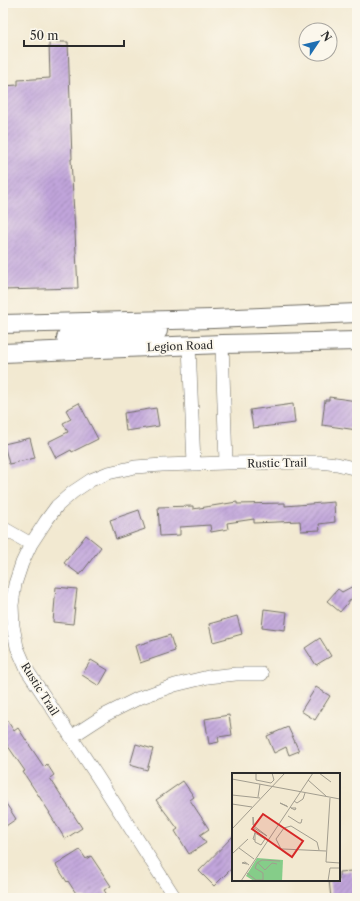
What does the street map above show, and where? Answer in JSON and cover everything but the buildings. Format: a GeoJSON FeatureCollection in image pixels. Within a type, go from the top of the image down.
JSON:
{"type":"FeatureCollection","features":[{"type":"Feature","properties":{"kind":"main road"},"geometry":{"type":"LineString","coordinates":[[3,324],[176,320],[352,313]]}},
{"type":"Feature","properties":{"kind":"main road"},"geometry":{"type":"LineString","coordinates":[[189,346],[194,335],[198,333],[335,322],[352,313]]}},
{"type":"Feature","properties":{"kind":"main road"},"geometry":{"type":"LineString","coordinates":[[3,341],[76,338],[167,330],[176,320]]}},
{"type":"Feature","properties":{"kind":"main road","name":"Legion Road"},"geometry":{"type":"LineString","coordinates":[[3,353],[222,344],[357,341]]}},
{"type":"Feature","properties":{"kind":"street"},"geometry":{"type":"LineString","coordinates":[[222,344],[226,464]]}},
{"type":"Feature","properties":{"kind":"street"},"geometry":{"type":"LineString","coordinates":[[189,346],[194,464]]}},
{"type":"Feature","properties":{"kind":"street","name":"Rustic Trail"},"geometry":{"type":"LineString","coordinates":[[175,898],[27,670],[17,647],[13,626],[12,605],[15,584],[22,563],[46,521],[57,506],[73,492],[91,480],[108,473],[134,467],[194,464],[319,462],[337,464],[357,469]]}},
{"type":"Feature","properties":{"kind":"street"},"geometry":{"type":"LineString","coordinates":[[3,528],[32,544]]}},
{"type":"Feature","properties":{"kind":"street"},"geometry":{"type":"LineString","coordinates":[[71,737],[105,715],[139,698],[175,685],[208,677],[236,674],[262,674]]}}]}
